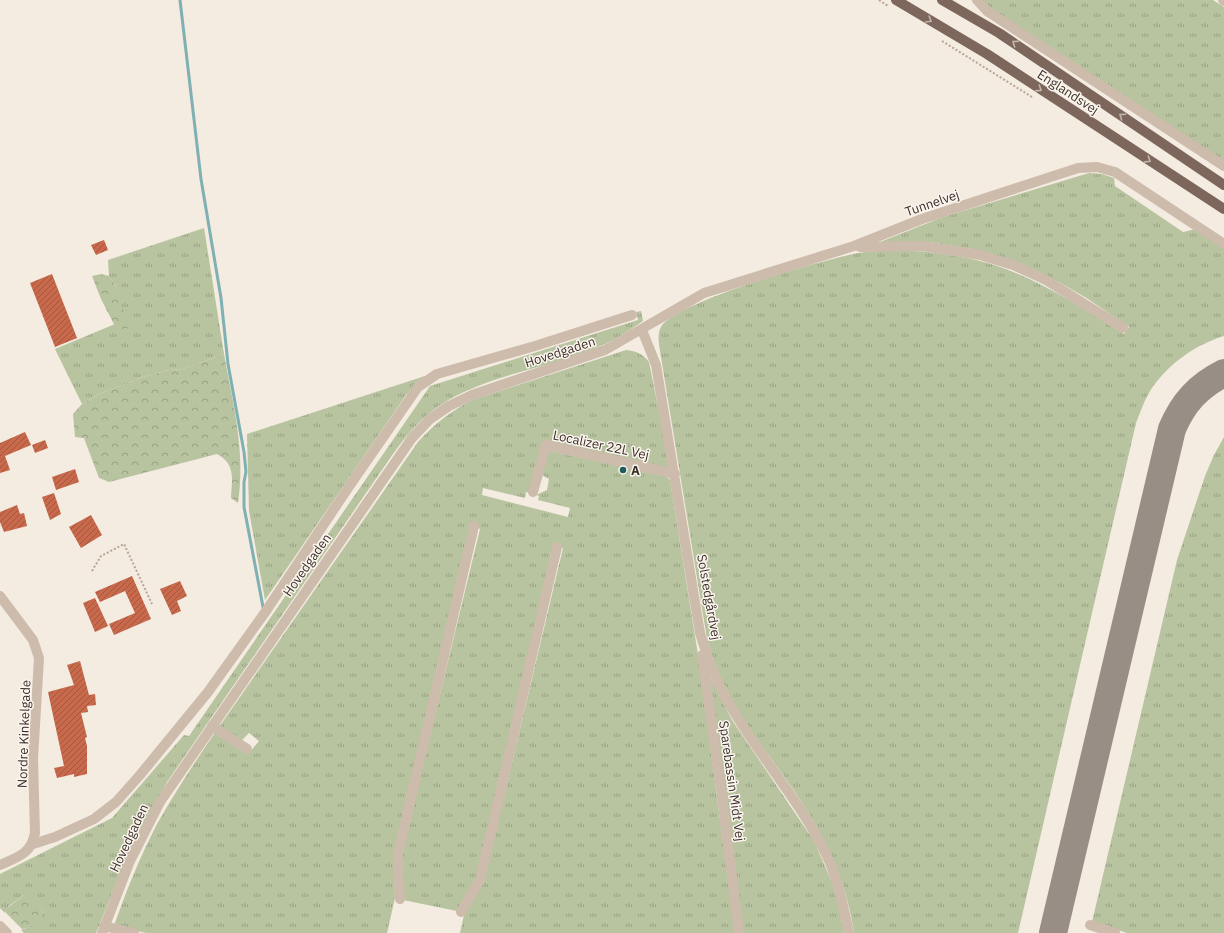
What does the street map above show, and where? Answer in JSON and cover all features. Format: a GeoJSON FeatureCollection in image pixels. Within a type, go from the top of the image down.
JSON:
{"type":"FeatureCollection","features":[{"type":"Feature","properties":{"kind":"main road","name":"Englandsvej"},"geometry":{"type":"LineString","coordinates":[[942,0],[999,33],[1224,185]]}},
{"type":"Feature","properties":{"kind":"main road","name":"Englandsvej"},"geometry":{"type":"LineString","coordinates":[[894,4],[987,54],[1224,209]]}},
{"type":"Feature","properties":{"kind":"street"},"geometry":{"type":"LineString","coordinates":[[977,0],[987,11],[1224,166]]}},
{"type":"Feature","properties":{"kind":"street","name":"Tunnelvej"},"geometry":{"type":"LineString","coordinates":[[642,330],[704,294],[854,246],[922,219],[1078,168],[1097,167],[1115,172],[1224,244]]}},
{"type":"Feature","properties":{"kind":"street"},"geometry":{"type":"LineString","coordinates":[[854,246],[922,246],[980,255],[1013,265],[1046,280],[1124,328]]}},
{"type":"Feature","properties":{"kind":"street"},"geometry":{"type":"LineString","coordinates":[[0,865],[19,857],[33,844],[55,837],[94,819],[116,802],[140,775],[208,692],[266,611],[418,387],[437,374],[632,316]]}},
{"type":"Feature","properties":{"kind":"street","name":"Solstedgårdvej"},"geometry":{"type":"LineString","coordinates":[[642,330],[656,365],[700,633],[711,669],[727,701],[806,819],[824,852],[843,902],[849,933]]}},
{"type":"Feature","properties":{"kind":"street","name":"Hovedgaden"},"geometry":{"type":"LineString","coordinates":[[103,929],[130,861],[160,802],[412,438],[430,420],[449,406],[472,394],[605,350],[642,330]]}},
{"type":"Feature","properties":{"kind":"street","name":"Localizer 22L Vej"},"geometry":{"type":"LineString","coordinates":[[533,492],[546,445],[675,474]]}},
{"type":"Feature","properties":{"kind":"street"},"geometry":{"type":"LineString","coordinates":[[400,899],[398,854],[474,526]]}},
{"type":"Feature","properties":{"kind":"street"},"geometry":{"type":"LineString","coordinates":[[461,912],[480,880],[557,547]]}},
{"type":"Feature","properties":{"kind":"street","name":"Nordre Kinkelgade"},"geometry":{"type":"LineString","coordinates":[[0,596],[33,640],[39,658],[34,759],[35,833],[33,844]]}},
{"type":"Feature","properties":{"kind":"street","name":"Sparebassin Midt Vej"},"geometry":{"type":"LineString","coordinates":[[700,633],[739,933]]}},
{"type":"Feature","properties":{"kind":"street"},"geometry":{"type":"LineString","coordinates":[[212,726],[247,749]]}},
{"type":"Feature","properties":{"kind":"street"},"geometry":{"type":"LineString","coordinates":[[1090,925],[1115,933]]}},
{"type":"Feature","properties":{"kind":"street"},"geometry":{"type":"LineString","coordinates":[[0,926],[7,933]]}},
{"type":"Feature","properties":{"kind":"street"},"geometry":{"type":"LineString","coordinates":[[103,929],[134,933]]}},
{"type":"Feature","properties":{"kind":"path"},"geometry":{"type":"LineString","coordinates":[[879,0],[894,4]]}},
{"type":"Feature","properties":{"kind":"path"},"geometry":{"type":"LineString","coordinates":[[942,40],[1036,99]]}},
{"type":"Feature","properties":{"kind":"path"},"geometry":{"type":"LineString","coordinates":[[92,571],[101,556],[124,544],[152,604]]}},
{"type":"Feature","properties":{"kind":"green space"},"geometry":{"type":"Polygon","coordinates":[[[982,0],[1213,0],[1224,7],[1224,163],[999,16],[982,0]]]}},
{"type":"Feature","properties":{"kind":"green space"},"geometry":{"type":"Polygon","coordinates":[[[1089,173],[1102,174],[1114,178],[1115,186],[1183,232],[1196,229],[1224,248],[1224,336],[1202,345],[1182,357],[1173,365],[1150,391],[1136,423],[1018,933],[854,933],[842,883],[822,836],[795,792],[756,738],[729,696],[716,668],[707,639],[660,351],[659,333],[661,327],[672,317],[721,294],[752,283],[785,272],[858,253],[902,250],[962,257],[1016,273],[1035,281],[1071,301],[1124,334],[1129,327],[1088,299],[1059,282],[972,249],[929,242],[880,242],[943,217],[1089,173]]]}},
{"type":"Feature","properties":{"kind":"green space"},"geometry":{"type":"Polygon","coordinates":[[[204,228],[224,354],[183,369],[169,370],[143,377],[99,394],[82,404],[55,349],[115,324],[120,301],[116,286],[109,276],[108,260],[204,228]]]}},
{"type":"Feature","properties":{"kind":"green space"},"geometry":{"type":"Polygon","coordinates":[[[101,274],[109,276],[116,286],[129,328],[117,330],[101,299],[92,276],[101,274]]]}},
{"type":"Feature","properties":{"kind":"green space"},"geometry":{"type":"Polygon","coordinates":[[[641,311],[643,321],[610,341],[578,355],[477,386],[439,406],[420,422],[393,454],[167,782],[127,857],[96,933],[24,933],[21,930],[29,927],[43,913],[36,902],[24,895],[9,906],[5,913],[0,908],[0,874],[112,818],[184,735],[189,736],[430,386],[638,320],[636,312],[641,311]]]}},
{"type":"Feature","properties":{"kind":"green space"},"geometry":{"type":"Polygon","coordinates":[[[626,350],[639,353],[649,362],[670,467],[664,470],[543,442],[531,493],[526,492],[525,498],[483,488],[482,495],[568,517],[570,508],[538,500],[539,496],[536,495],[547,490],[549,479],[542,475],[546,455],[550,451],[666,476],[670,480],[699,661],[735,933],[460,933],[464,915],[484,881],[563,548],[555,545],[477,876],[457,911],[403,900],[401,855],[480,529],[471,524],[394,852],[395,898],[387,933],[146,933],[114,926],[123,900],[157,824],[185,777],[216,731],[249,753],[259,741],[249,733],[242,740],[219,727],[418,442],[443,418],[472,400],[626,350]]]}},
{"type":"Feature","properties":{"kind":"green space"},"geometry":{"type":"Polygon","coordinates":[[[224,354],[239,447],[240,484],[238,503],[231,498],[232,473],[230,468],[223,458],[217,454],[109,482],[99,478],[84,438],[75,437],[73,414],[82,404],[99,394],[143,377],[169,370],[183,369],[224,354]]]}},
{"type":"Feature","properties":{"kind":"green space"},"geometry":{"type":"Polygon","coordinates":[[[425,376],[406,395],[265,600],[249,511],[247,434],[425,376]]]}},
{"type":"Feature","properties":{"kind":"green space"},"geometry":{"type":"Polygon","coordinates":[[[1224,437],[1224,933],[1127,933],[1092,922],[1177,560],[1205,476],[1224,437]]]}},
{"type":"Feature","properties":{"kind":"green space"},"geometry":{"type":"Polygon","coordinates":[[[707,671],[732,720],[814,841],[835,889],[844,933],[743,933],[707,671]]]}},
{"type":"Feature","properties":{"kind":"green space"},"geometry":{"type":"Polygon","coordinates":[[[24,895],[28,895],[34,899],[43,913],[42,917],[36,924],[22,929],[6,913],[6,909],[24,895]]]}},
{"type":"Feature","properties":{"kind":"building"},"geometry":{"type":"Polygon","coordinates":[[[104,240],[108,250],[96,255],[91,245],[104,240]]]}},
{"type":"Feature","properties":{"kind":"building"},"geometry":{"type":"Polygon","coordinates":[[[52,274],[77,338],[55,347],[30,283],[52,274]]]}},
{"type":"Feature","properties":{"kind":"building"},"geometry":{"type":"Polygon","coordinates":[[[25,432],[31,445],[5,456],[10,470],[0,473],[0,443],[25,432]]]}},
{"type":"Feature","properties":{"kind":"building"},"geometry":{"type":"Polygon","coordinates":[[[45,440],[48,448],[35,453],[32,445],[45,440]]]}},
{"type":"Feature","properties":{"kind":"building"},"geometry":{"type":"Polygon","coordinates":[[[75,469],[79,482],[56,490],[52,477],[75,469]]]}},
{"type":"Feature","properties":{"kind":"building"},"geometry":{"type":"Polygon","coordinates":[[[54,493],[61,514],[50,520],[42,497],[54,493]]]}},
{"type":"Feature","properties":{"kind":"building"},"geometry":{"type":"Polygon","coordinates":[[[17,505],[20,514],[24,513],[27,526],[4,532],[0,522],[0,512],[17,505]]]}},
{"type":"Feature","properties":{"kind":"building"},"geometry":{"type":"Polygon","coordinates":[[[91,515],[102,535],[81,548],[69,527],[91,515]]]}},
{"type":"Feature","properties":{"kind":"building"},"geometry":{"type":"Polygon","coordinates":[[[132,576],[151,619],[114,635],[109,624],[135,613],[125,591],[100,602],[95,592],[132,576]]]}},
{"type":"Feature","properties":{"kind":"building"},"geometry":{"type":"Polygon","coordinates":[[[180,581],[187,596],[177,601],[181,611],[172,615],[160,589],[180,581]]]}},
{"type":"Feature","properties":{"kind":"building"},"geometry":{"type":"Polygon","coordinates":[[[95,598],[108,626],[95,632],[83,603],[95,598]]]}},
{"type":"Feature","properties":{"kind":"building"},"geometry":{"type":"Polygon","coordinates":[[[80,661],[89,695],[95,694],[96,705],[87,706],[88,712],[81,713],[87,737],[85,738],[87,746],[87,774],[74,777],[74,774],[57,778],[54,768],[64,766],[48,692],[74,685],[67,665],[80,661]]]}},
{"type":"Feature","properties":{"kind":"waterway"},"geometry":{"type":"LineString","coordinates":[[180,0],[201,179],[221,298],[228,364],[244,452],[246,472],[244,482],[244,507],[263,607]]}},
{"type":"Feature","properties":{"kind":"taxiway"},"geometry":{"type":"LineString","coordinates":[[1053,933],[1172,429],[1181,411],[1192,396],[1206,384],[1224,373]]}},
{"type":"Feature","properties":{"kind":"place","name":"A"},"geometry":{"type":"Point","coordinates":[623,470]}}]}
